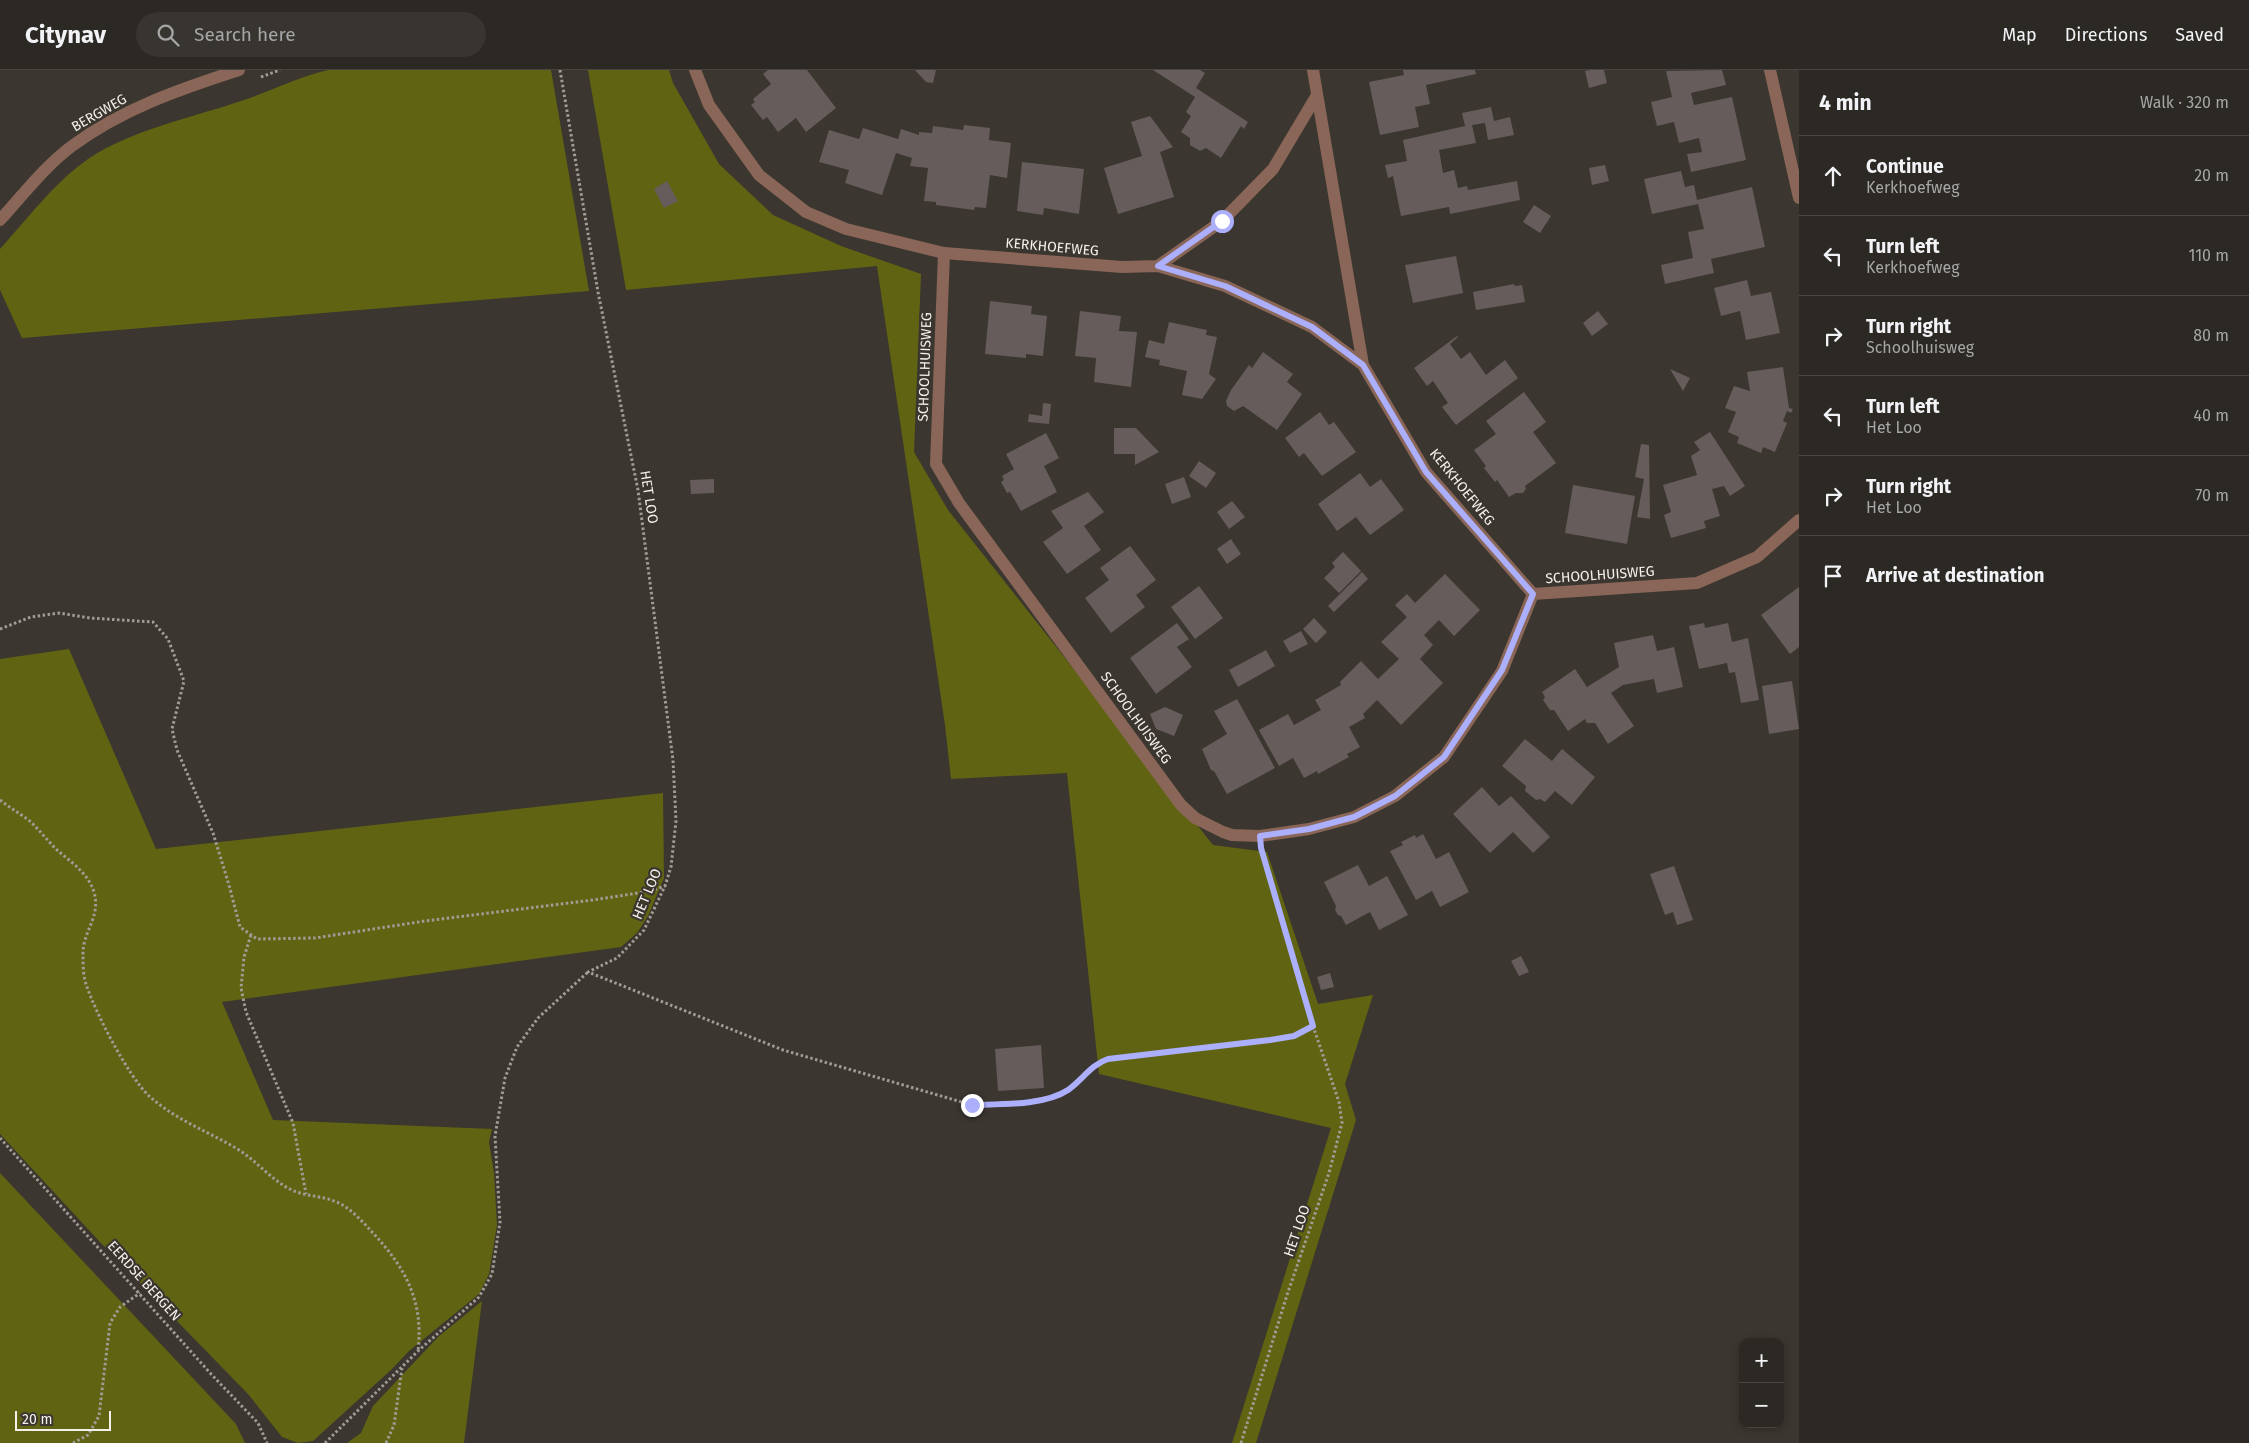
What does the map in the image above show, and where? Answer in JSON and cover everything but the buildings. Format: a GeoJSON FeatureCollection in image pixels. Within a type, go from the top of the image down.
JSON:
{"type":"FeatureCollection","features":[{"type":"Feature","properties":{"kind":"street","name":"BERGWEG"},"geometry":{"type":"LineString","coordinates":[[0,220],[53,163],[72,146],[111,120],[145,104],[239,70]]}},
{"type":"Feature","properties":{"kind":"street"},"geometry":{"type":"LineString","coordinates":[[695,70],[709,105],[759,175],[806,212],[846,229],[944,253]]}},
{"type":"Feature","properties":{"kind":"street","name":"KERKHOEFWEG"},"geometry":{"type":"LineString","coordinates":[[1313,70],[1363,365],[1426,472],[1533,594]]}},
{"type":"Feature","properties":{"kind":"street"},"geometry":{"type":"LineString","coordinates":[[1770,70],[1799,198]]}},
{"type":"Feature","properties":{"kind":"street"},"geometry":{"type":"LineString","coordinates":[[1158,266],[1222,221],[1273,170],[1317,95]]}},
{"type":"Feature","properties":{"kind":"street","name":"KERKHOEFWEG"},"geometry":{"type":"LineString","coordinates":[[944,253],[1122,267],[1158,266],[1225,286],[1312,327],[1363,365]]}},
{"type":"Feature","properties":{"kind":"street","name":"SCHOOLHUISWEG"},"geometry":{"type":"LineString","coordinates":[[944,253],[936,464],[959,503],[1180,805],[1195,818],[1232,835],[1260,836],[1309,829],[1354,817],[1395,796],[1444,757],[1502,670],[1533,594],[1697,584],[1757,557],[1799,520]]}},
{"type":"Feature","properties":{"kind":"path"},"geometry":{"type":"LineString","coordinates":[[256,79],[280,70]]}},
{"type":"Feature","properties":{"kind":"path","name":"HET LOO"},"geometry":{"type":"LineString","coordinates":[[325,1443],[418,1351],[480,1297],[492,1274],[500,1222],[495,1136],[505,1078],[517,1047],[538,1018],[588,972],[617,958],[644,930],[665,886],[671,867],[676,820],[673,760],[638,490],[598,292],[560,70]]}},
{"type":"Feature","properties":{"kind":"path"},"geometry":{"type":"LineString","coordinates":[[0,629],[31,617],[59,613],[90,618],[153,622],[168,639],[184,681],[172,729],[177,750],[213,834],[240,927],[258,939],[315,938],[425,920],[593,900],[651,891],[665,886]]}},
{"type":"Feature","properties":{"kind":"path"},"geometry":{"type":"LineString","coordinates":[[0,800],[30,822],[84,873],[94,892],[96,910],[92,926],[84,938],[85,982],[106,1030],[147,1094],[175,1117],[240,1151],[294,1191],[319,1196],[342,1204],[363,1222],[398,1262],[410,1282],[416,1301],[420,1338],[418,1351]]}},
{"type":"Feature","properties":{"kind":"path","name":"HET LOO"},"geometry":{"type":"LineString","coordinates":[[1240,1443],[1340,1135],[1342,1123],[1339,1102],[1313,1026],[1261,848],[1260,836]]}},
{"type":"Feature","properties":{"kind":"path"},"geometry":{"type":"LineString","coordinates":[[252,935],[244,957],[241,988],[245,1004],[293,1123],[306,1194]]}},
{"type":"Feature","properties":{"kind":"path"},"geometry":{"type":"LineString","coordinates":[[588,972],[783,1050],[972,1105],[1025,1102],[1050,1097],[1067,1090],[1097,1064],[1108,1059],[1270,1040],[1294,1036],[1313,1026]]}},
{"type":"Feature","properties":{"kind":"path","name":"EERDSE BERGEN"},"geometry":{"type":"LineString","coordinates":[[0,1138],[211,1374],[258,1423],[267,1443]]}},
{"type":"Feature","properties":{"kind":"path"},"geometry":{"type":"LineString","coordinates":[[73,1443],[88,1434],[100,1416],[110,1323],[120,1307],[140,1293]]}},
{"type":"Feature","properties":{"kind":"path"},"geometry":{"type":"LineString","coordinates":[[386,1443],[394,1425],[402,1368]]}},
{"type":"Feature","properties":{"kind":"shaded area"},"geometry":{"type":"Polygon","coordinates":[[[328,70],[551,70],[589,291],[22,338],[0,290],[0,249],[42,201],[76,168],[105,149],[143,132],[241,101],[306,76],[328,70]]]}},
{"type":"Feature","properties":{"kind":"shaded area"},"geometry":{"type":"Polygon","coordinates":[[[588,70],[669,70],[673,83],[719,164],[773,215],[841,246],[921,274],[914,452],[948,510],[1213,845],[1267,852],[1318,1004],[1373,995],[1345,1084],[1356,1120],[1256,1443],[1232,1443],[1331,1128],[1099,1074],[1067,773],[951,779],[945,725],[877,266],[626,290],[588,70]]]}},
{"type":"Feature","properties":{"kind":"shaded area"},"geometry":{"type":"Polygon","coordinates":[[[69,649],[156,849],[663,793],[664,878],[648,916],[637,933],[621,947],[222,1002],[273,1120],[492,1129],[489,1142],[494,1173],[497,1225],[489,1274],[479,1294],[409,1351],[392,1369],[313,1441],[298,1443],[282,1437],[248,1394],[99,1241],[0,1134],[0,659],[69,649]]]}},
{"type":"Feature","properties":{"kind":"shaded area"},"geometry":{"type":"Polygon","coordinates":[[[0,1173],[236,1424],[245,1443],[0,1443],[0,1173]]]}},
{"type":"Feature","properties":{"kind":"shaded area"},"geometry":{"type":"Polygon","coordinates":[[[482,1301],[464,1443],[347,1443],[361,1433],[373,1406],[438,1337],[482,1301]]]}},
{"type":"Feature","properties":{"kind":"route"},"geometry":{"type":"LineString","coordinates":[[972,1105],[1025,1102],[1050,1097],[1067,1090],[1097,1064],[1108,1059],[1270,1040],[1294,1036],[1313,1026],[1261,848],[1260,836],[1309,829],[1354,817],[1376,808],[1409,787],[1444,757],[1502,670],[1533,594],[1426,472],[1363,365],[1312,327],[1225,286],[1158,266],[1222,221]]}}]}
